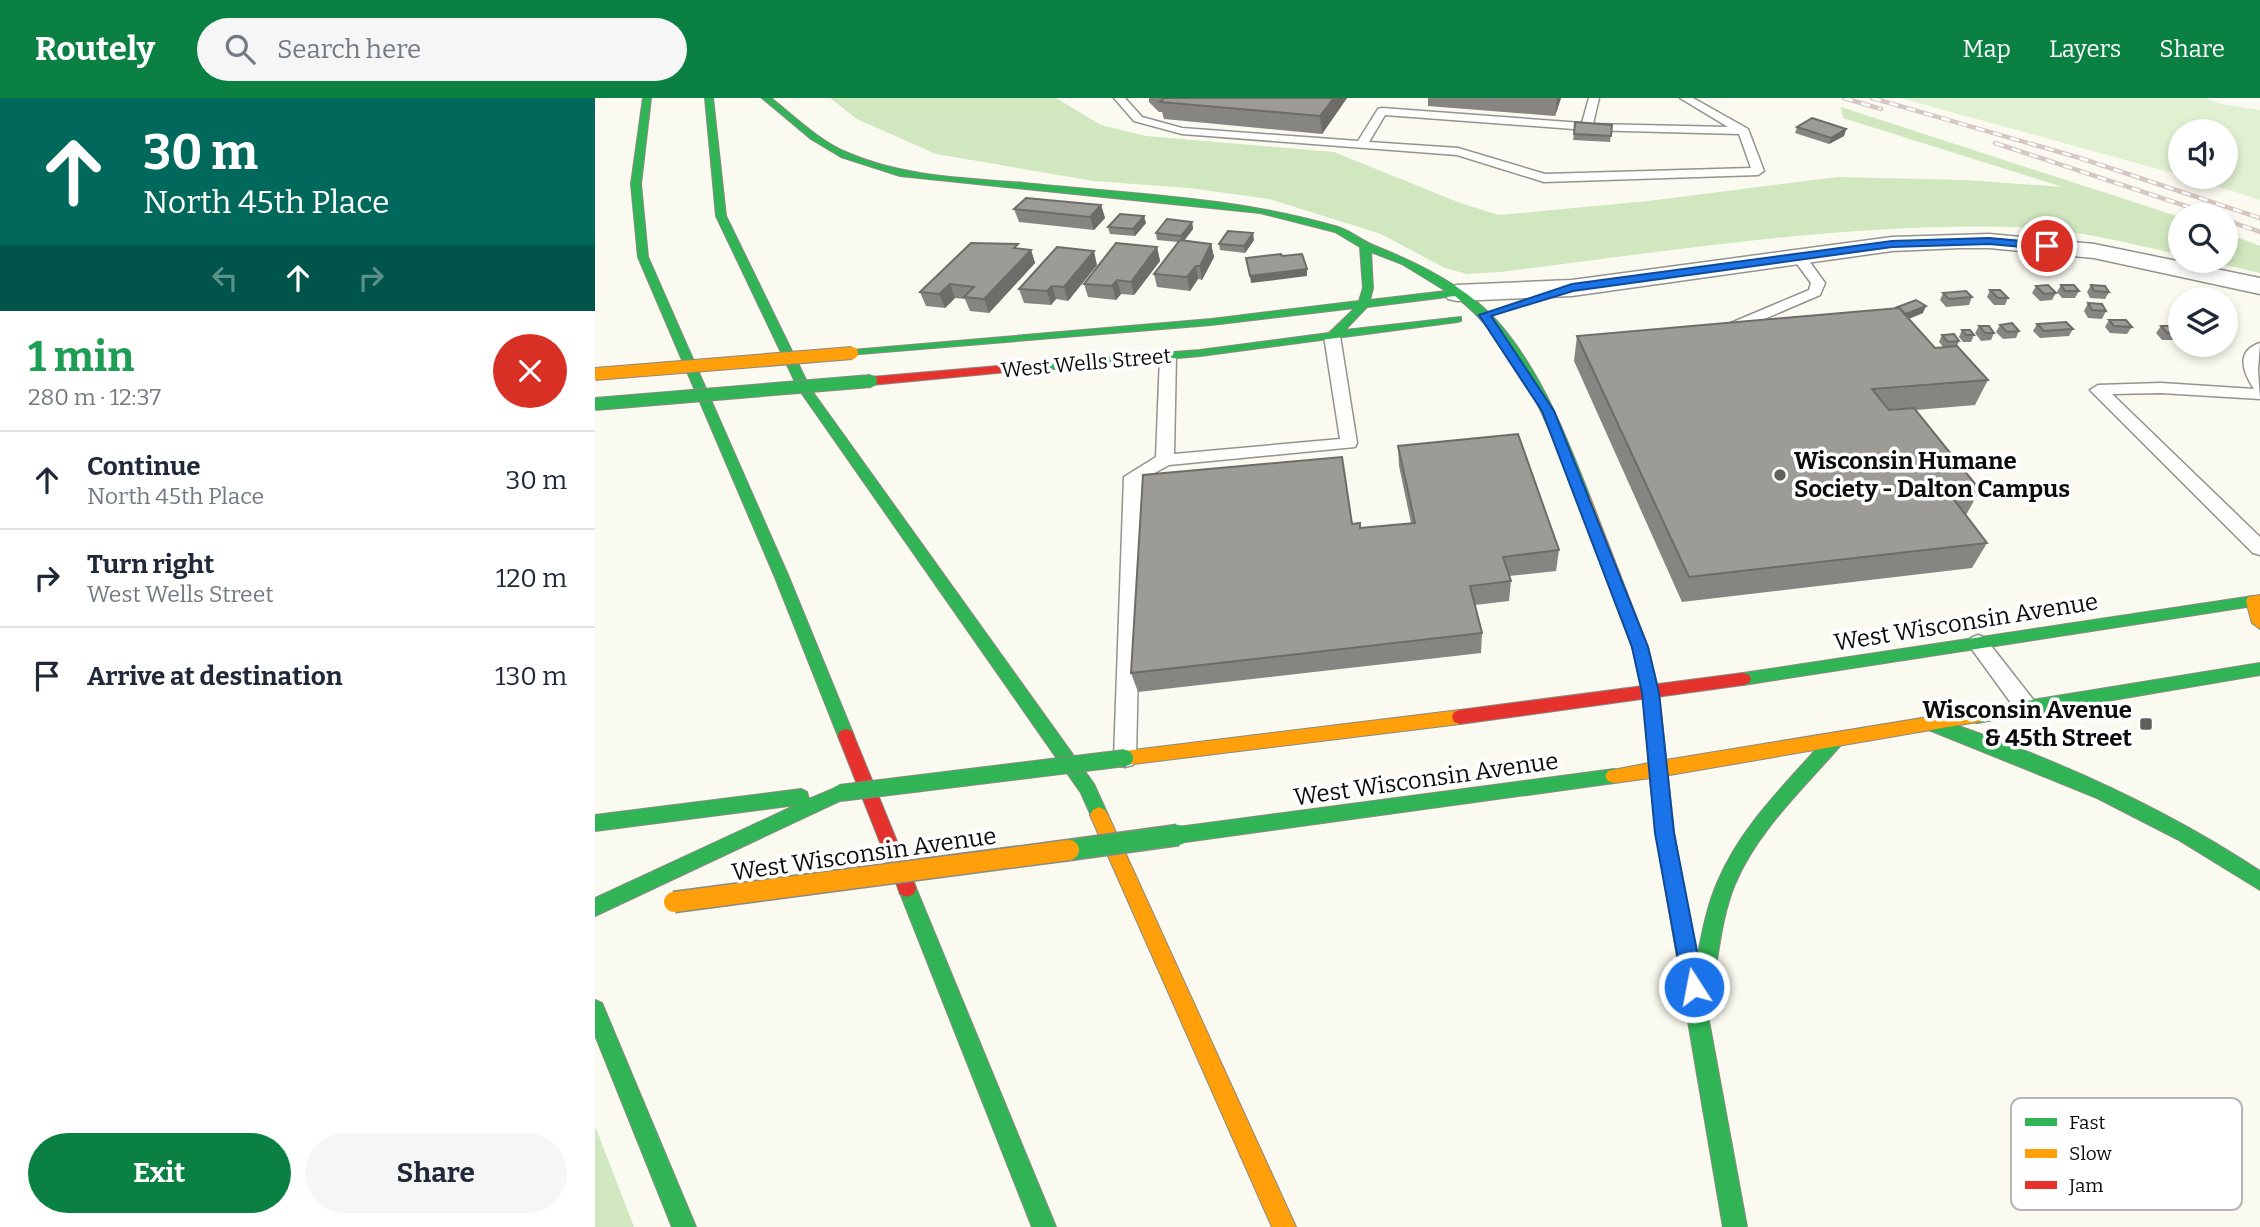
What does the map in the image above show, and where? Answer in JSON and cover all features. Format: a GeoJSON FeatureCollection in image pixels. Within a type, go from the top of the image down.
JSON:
{"type":"FeatureCollection","features":[{"type":"Feature","properties":{"kind":"main road"},"geometry":{"type":"LineString","coordinates":[[647,98],[636,184],[643,257],[781,575],[1044,1227]]}},
{"type":"Feature","properties":{"kind":"main road"},"geometry":{"type":"LineString","coordinates":[[709,98],[721,216],[804,388],[1087,789],[1284,1227]]}},
{"type":"Feature","properties":{"kind":"main road"},"geometry":{"type":"LineString","coordinates":[[766,98],[814,136],[844,155],[903,174],[1260,210],[1338,230],[1365,246],[1406,262],[1457,293],[1485,315],[1548,411],[1640,647],[1651,693],[1665,833],[1735,1227]]}},
{"type":"Feature","properties":{"kind":"main road"},"geometry":{"type":"LineString","coordinates":[[1332,336],[1367,303],[1372,287],[1365,246]]}},
{"type":"Feature","properties":{"kind":"main road","name":"West Wells Street"},"geometry":{"type":"LineString","coordinates":[[595,374],[1211,322],[1457,293]]}},
{"type":"Feature","properties":{"kind":"main road","name":"West Wells Street"},"geometry":{"type":"LineString","coordinates":[[595,404],[1168,356],[1485,315]]}},
{"type":"Feature","properties":{"kind":"main road"},"geometry":{"type":"LineString","coordinates":[[2257,600],[2260,623]]}},
{"type":"Feature","properties":{"kind":"main road","name":"West Wisconsin Avenue"},"geometry":{"type":"LineString","coordinates":[[595,823],[1651,693],[2257,600]]}},
{"type":"Feature","properties":{"kind":"main road","name":"West Wisconsin Avenue"},"geometry":{"type":"LineString","coordinates":[[668,904],[1658,770],[2260,669]]}},
{"type":"Feature","properties":{"kind":"main road"},"geometry":{"type":"LineString","coordinates":[[1935,725],[2083,780],[2137,804],[2193,836],[2260,881]]}},
{"type":"Feature","properties":{"kind":"main road"},"geometry":{"type":"LineString","coordinates":[[1699,1014],[1713,925],[1726,882],[1747,847],[1834,741]]}},
{"type":"Feature","properties":{"kind":"main road"},"geometry":{"type":"LineString","coordinates":[[595,907],[840,793]]}},
{"type":"Feature","properties":{"kind":"main road"},"geometry":{"type":"LineString","coordinates":[[595,916],[621,912]]}},
{"type":"Feature","properties":{"kind":"main road"},"geometry":{"type":"LineString","coordinates":[[595,1010],[684,1227]]}},
{"type":"Feature","properties":{"kind":"street","name":"West Wells Street"},"geometry":{"type":"LineString","coordinates":[[1457,293],[1572,288],[1892,244],[1989,241],[2094,251],[2260,286]]}},
{"type":"Feature","properties":{"kind":"street","name":"West Wells Street"},"geometry":{"type":"LineString","coordinates":[[1485,315],[1572,288]]}},
{"type":"Feature","properties":{"kind":"lane"},"geometry":{"type":"LineString","coordinates":[[1119,98],[1138,119],[1182,131],[1458,152],[1544,178],[1758,171],[1744,131],[1685,98]]}},
{"type":"Feature","properties":{"kind":"lane"},"geometry":{"type":"LineString","coordinates":[[1587,127],[1594,98]]}},
{"type":"Feature","properties":{"kind":"lane"},"geometry":{"type":"LineString","coordinates":[[1363,143],[1382,111],[1587,127],[1744,131]]}},
{"type":"Feature","properties":{"kind":"lane"},"geometry":{"type":"LineString","coordinates":[[1716,334],[1815,292],[1818,283],[1799,257]]}},
{"type":"Feature","properties":{"kind":"lane"},"geometry":{"type":"LineString","coordinates":[[1125,758],[1133,477],[1165,460],[1349,443],[1332,336]]}},
{"type":"Feature","properties":{"kind":"lane"},"geometry":{"type":"LineString","coordinates":[[2260,348],[2251,357],[2250,370],[2260,386]]}},
{"type":"Feature","properties":{"kind":"lane"},"geometry":{"type":"LineString","coordinates":[[1165,460],[1168,356]]}},
{"type":"Feature","properties":{"kind":"lane"},"geometry":{"type":"LineString","coordinates":[[2260,394],[2161,388],[2098,390],[2260,548]]}},
{"type":"Feature","properties":{"kind":"lane"},"geometry":{"type":"LineString","coordinates":[[1978,643],[2027,708]]}},
{"type":"Feature","properties":{"kind":"green space"},"geometry":{"type":"Polygon","coordinates":[[[830,98],[1056,98],[1101,125],[1146,136],[1334,152],[1460,203],[1499,215],[1648,201],[1838,177],[1966,180],[2063,187],[1843,118],[1841,107],[2168,213],[2168,252],[2100,237],[2018,227],[1888,229],[1759,240],[1467,274],[1445,268],[1381,234],[1269,199],[1189,188],[1093,181],[936,154],[857,119],[830,98]]]}},
{"type":"Feature","properties":{"kind":"green space"},"geometry":{"type":"Polygon","coordinates":[[[1900,98],[2205,98],[2220,104],[2260,110],[2260,200],[2226,189],[2238,189],[2238,119],[2168,119],[2168,172],[1900,98]]]}},
{"type":"Feature","properties":{"kind":"green space"},"geometry":{"type":"Polygon","coordinates":[[[2238,238],[2260,246],[2260,273],[2238,268],[2238,238]]]}},
{"type":"Feature","properties":{"kind":"green space"},"geometry":{"type":"Polygon","coordinates":[[[595,1126],[634,1227],[595,1227],[595,1126]]]}},
{"type":"Feature","properties":{"kind":"building"},"geometry":{"type":"Polygon","coordinates":[[[1164,98],[1334,98],[1320,116],[1160,102],[1164,98]]]}},
{"type":"Feature","properties":{"kind":"building"},"geometry":{"type":"Polygon","coordinates":[[[1812,118],[1846,129],[1831,138],[1797,127],[1812,118]]]}},
{"type":"Feature","properties":{"kind":"building"},"geometry":{"type":"Polygon","coordinates":[[[1575,122],[1612,125],[1611,136],[1574,134],[1575,122]]]}},
{"type":"Feature","properties":{"kind":"building"},"geometry":{"type":"Polygon","coordinates":[[[1026,198],[1101,205],[1090,217],[1014,209],[1026,198]]]}},
{"type":"Feature","properties":{"kind":"building"},"geometry":{"type":"Polygon","coordinates":[[[1120,214],[1144,216],[1133,229],[1108,227],[1120,214]]]}},
{"type":"Feature","properties":{"kind":"building"},"geometry":{"type":"Polygon","coordinates":[[[1167,219],[1192,222],[1181,236],[1156,233],[1167,219]]]}},
{"type":"Feature","properties":{"kind":"building"},"geometry":{"type":"Polygon","coordinates":[[[1228,231],[1253,233],[1244,246],[1219,244],[1228,231]]]}},
{"type":"Feature","properties":{"kind":"building"},"geometry":{"type":"Polygon","coordinates":[[[1180,240],[1211,244],[1200,266],[1196,266],[1187,277],[1154,274],[1180,240]]]}},
{"type":"Feature","properties":{"kind":"building"},"geometry":{"type":"Polygon","coordinates":[[[971,243],[1018,244],[1014,248],[1031,250],[984,299],[964,297],[974,287],[950,284],[939,294],[920,292],[971,243]]]}},
{"type":"Feature","properties":{"kind":"building"},"geometry":{"type":"Polygon","coordinates":[[[1116,243],[1157,247],[1131,282],[1117,280],[1112,286],[1084,284],[1116,243]]]}},
{"type":"Feature","properties":{"kind":"building"},"geometry":{"type":"Polygon","coordinates":[[[1057,247],[1094,251],[1064,287],[1052,286],[1047,291],[1019,289],[1057,247]]]}},
{"type":"Feature","properties":{"kind":"building"},"geometry":{"type":"Polygon","coordinates":[[[1302,254],[1307,269],[1250,276],[1246,258],[1302,254]]]}},
{"type":"Feature","properties":{"kind":"building"},"geometry":{"type":"Polygon","coordinates":[[[2048,285],[2056,293],[2044,294],[2036,286],[2048,285]]]}},
{"type":"Feature","properties":{"kind":"building"},"geometry":{"type":"Polygon","coordinates":[[[2061,285],[2074,285],[2079,291],[2065,291],[2061,285]]]}},
{"type":"Feature","properties":{"kind":"building"},"geometry":{"type":"Polygon","coordinates":[[[2091,285],[2105,286],[2109,292],[2094,291],[2091,285]]]}},
{"type":"Feature","properties":{"kind":"building"},"geometry":{"type":"Polygon","coordinates":[[[1990,290],[2000,290],[2008,298],[1998,298],[1990,290]]]}},
{"type":"Feature","properties":{"kind":"building"},"geometry":{"type":"Polygon","coordinates":[[[1966,291],[1972,297],[1949,299],[1943,293],[1966,291]]]}},
{"type":"Feature","properties":{"kind":"building"},"geometry":{"type":"Polygon","coordinates":[[[1916,300],[1926,306],[1906,314],[1895,308],[1916,300]]]}},
{"type":"Feature","properties":{"kind":"building"},"geometry":{"type":"Polygon","coordinates":[[[2088,303],[2102,304],[2106,311],[2092,310],[2088,303]]]}},
{"type":"Feature","properties":{"kind":"building","name":"Wisconsin Humane Society - Dalton Campus"},"geometry":{"type":"Polygon","coordinates":[[[1899,308],[1935,348],[1957,346],[1988,380],[1872,389],[1889,410],[1914,408],[1980,490],[1949,493],[1987,543],[1689,577],[1577,336],[1899,308]]]}},
{"type":"Feature","properties":{"kind":"building"},"geometry":{"type":"Polygon","coordinates":[[[2109,320],[2126,320],[2132,327],[2114,326],[2109,320]]]}},
{"type":"Feature","properties":{"kind":"building"},"geometry":{"type":"Polygon","coordinates":[[[2066,322],[2073,329],[2044,331],[2037,324],[2066,322]]]}},
{"type":"Feature","properties":{"kind":"building"},"geometry":{"type":"Polygon","coordinates":[[[2012,323],[2019,331],[2007,332],[2000,325],[2012,323]]]}},
{"type":"Feature","properties":{"kind":"building"},"geometry":{"type":"Polygon","coordinates":[[[1979,326],[1989,326],[1994,333],[1985,333],[1979,326]]]}},
{"type":"Feature","properties":{"kind":"building"},"geometry":{"type":"Polygon","coordinates":[[[1962,330],[1970,330],[1974,335],[1966,335],[1962,330]]]}},
{"type":"Feature","properties":{"kind":"building"},"geometry":{"type":"Polygon","coordinates":[[[1954,334],[1959,341],[1948,342],[1942,335],[1954,334]]]}},
{"type":"Feature","properties":{"kind":"building"},"geometry":{"type":"Polygon","coordinates":[[[1518,434],[1559,550],[1503,557],[1511,581],[1470,586],[1482,633],[1131,673],[1143,475],[1342,457],[1352,524],[1360,523],[1360,528],[1415,523],[1398,446],[1518,434]]]}},
{"type":"Feature","properties":{"kind":"railway"},"geometry":{"type":"LineString","coordinates":[[1844,98],[1881,109]]}},
{"type":"Feature","properties":{"kind":"railway"},"geometry":{"type":"LineString","coordinates":[[1872,98],[2080,158],[2260,218]]}},
{"type":"Feature","properties":{"kind":"railway"},"geometry":{"type":"LineString","coordinates":[[1995,143],[2177,203]]}},
{"type":"Feature","properties":{"kind":"railway"},"geometry":{"type":"LineString","coordinates":[[2238,224],[2260,232]]}},
{"type":"Feature","properties":{"kind":"traffic: fast"},"geometry":{"type":"LineString","coordinates":[[647,98],[636,184],[643,257],[781,575],[846,736]]}},
{"type":"Feature","properties":{"kind":"traffic: fast"},"geometry":{"type":"LineString","coordinates":[[709,98],[721,216],[804,388],[1088,789],[1099,815]]}},
{"type":"Feature","properties":{"kind":"traffic: fast"},"geometry":{"type":"LineString","coordinates":[[766,98],[814,137],[844,155],[903,174],[1260,210],[1338,230],[1365,246],[1406,262],[1457,293]]}},
{"type":"Feature","properties":{"kind":"traffic: fast"},"geometry":{"type":"LineString","coordinates":[[1332,336],[1355,315],[1366,298],[1368,277],[1365,246]]}},
{"type":"Feature","properties":{"kind":"traffic: fast"},"geometry":{"type":"LineString","coordinates":[[852,353],[1211,322],[1457,293],[1490,320],[1522,364],[1556,429],[1583,497]]}},
{"type":"Feature","properties":{"kind":"traffic: fast"},"geometry":{"type":"LineString","coordinates":[[1044,366],[1200,353],[1457,319]]}},
{"type":"Feature","properties":{"kind":"traffic: fast"},"geometry":{"type":"LineString","coordinates":[[595,404],[871,381]]}},
{"type":"Feature","properties":{"kind":"traffic: fast"},"geometry":{"type":"LineString","coordinates":[[1743,679],[2253,601]]}},
{"type":"Feature","properties":{"kind":"traffic: fast"},"geometry":{"type":"LineString","coordinates":[[1977,716],[2260,669]]}},
{"type":"Feature","properties":{"kind":"traffic: fast"},"geometry":{"type":"LineString","coordinates":[[1935,725],[2103,792],[2183,833],[2260,881]]}},
{"type":"Feature","properties":{"kind":"traffic: fast"},"geometry":{"type":"LineString","coordinates":[[1703,984],[1718,908],[1736,863],[1774,808],[1834,741]]}},
{"type":"Feature","properties":{"kind":"traffic: fast"},"geometry":{"type":"LineString","coordinates":[[840,793],[1125,758]]}},
{"type":"Feature","properties":{"kind":"traffic: fast"},"geometry":{"type":"LineString","coordinates":[[1658,770],[1665,833],[1735,1227]]}},
{"type":"Feature","properties":{"kind":"traffic: fast"},"geometry":{"type":"LineString","coordinates":[[1178,835],[1614,776]]}},
{"type":"Feature","properties":{"kind":"traffic: fast"},"geometry":{"type":"LineString","coordinates":[[595,907],[840,793]]}},
{"type":"Feature","properties":{"kind":"traffic: fast"},"geometry":{"type":"LineString","coordinates":[[595,823],[801,797]]}},
{"type":"Feature","properties":{"kind":"traffic: fast"},"geometry":{"type":"LineString","coordinates":[[1069,850],[1178,835]]}},
{"type":"Feature","properties":{"kind":"traffic: fast"},"geometry":{"type":"LineString","coordinates":[[907,888],[1044,1227]]}},
{"type":"Feature","properties":{"kind":"traffic: fast"},"geometry":{"type":"LineString","coordinates":[[595,1010],[684,1227]]}},
{"type":"Feature","properties":{"kind":"traffic: slow"},"geometry":{"type":"LineString","coordinates":[[595,374],[852,353]]}},
{"type":"Feature","properties":{"kind":"traffic: slow"},"geometry":{"type":"LineString","coordinates":[[1583,497],[1640,647],[1651,693],[1658,770]]}},
{"type":"Feature","properties":{"kind":"traffic: slow"},"geometry":{"type":"LineString","coordinates":[[2260,600],[2253,601],[2260,623]]}},
{"type":"Feature","properties":{"kind":"traffic: slow"},"geometry":{"type":"LineString","coordinates":[[1614,776],[1977,716]]}},
{"type":"Feature","properties":{"kind":"traffic: slow"},"geometry":{"type":"LineString","coordinates":[[1125,758],[1460,717]]}},
{"type":"Feature","properties":{"kind":"traffic: slow"},"geometry":{"type":"LineString","coordinates":[[1099,815],[1284,1227]]}},
{"type":"Feature","properties":{"kind":"traffic: slow"},"geometry":{"type":"LineString","coordinates":[[674,902],[1069,850]]}},
{"type":"Feature","properties":{"kind":"traffic: jam"},"geometry":{"type":"LineString","coordinates":[[871,381],[1044,366]]}},
{"type":"Feature","properties":{"kind":"traffic: jam"},"geometry":{"type":"LineString","coordinates":[[1460,717],[1743,679]]}},
{"type":"Feature","properties":{"kind":"traffic: jam"},"geometry":{"type":"LineString","coordinates":[[846,736],[907,888]]}},
{"type":"Feature","properties":{"kind":"place","name":"Wisconsin Humane Society - Dalton Campus"},"geometry":{"type":"Point","coordinates":[1780,475]}},
{"type":"Feature","properties":{"kind":"place","name":"Wisconsin Avenue & 45th Street"},"geometry":{"type":"Point","coordinates":[2146,724]}},
{"type":"Feature","properties":{"kind":"route"},"geometry":{"type":"LineString","coordinates":[[1694,987],[1665,833],[1651,693],[1640,647],[1548,411],[1485,315],[1572,288],[1892,244],[1989,241],[2047,246]]}}]}
